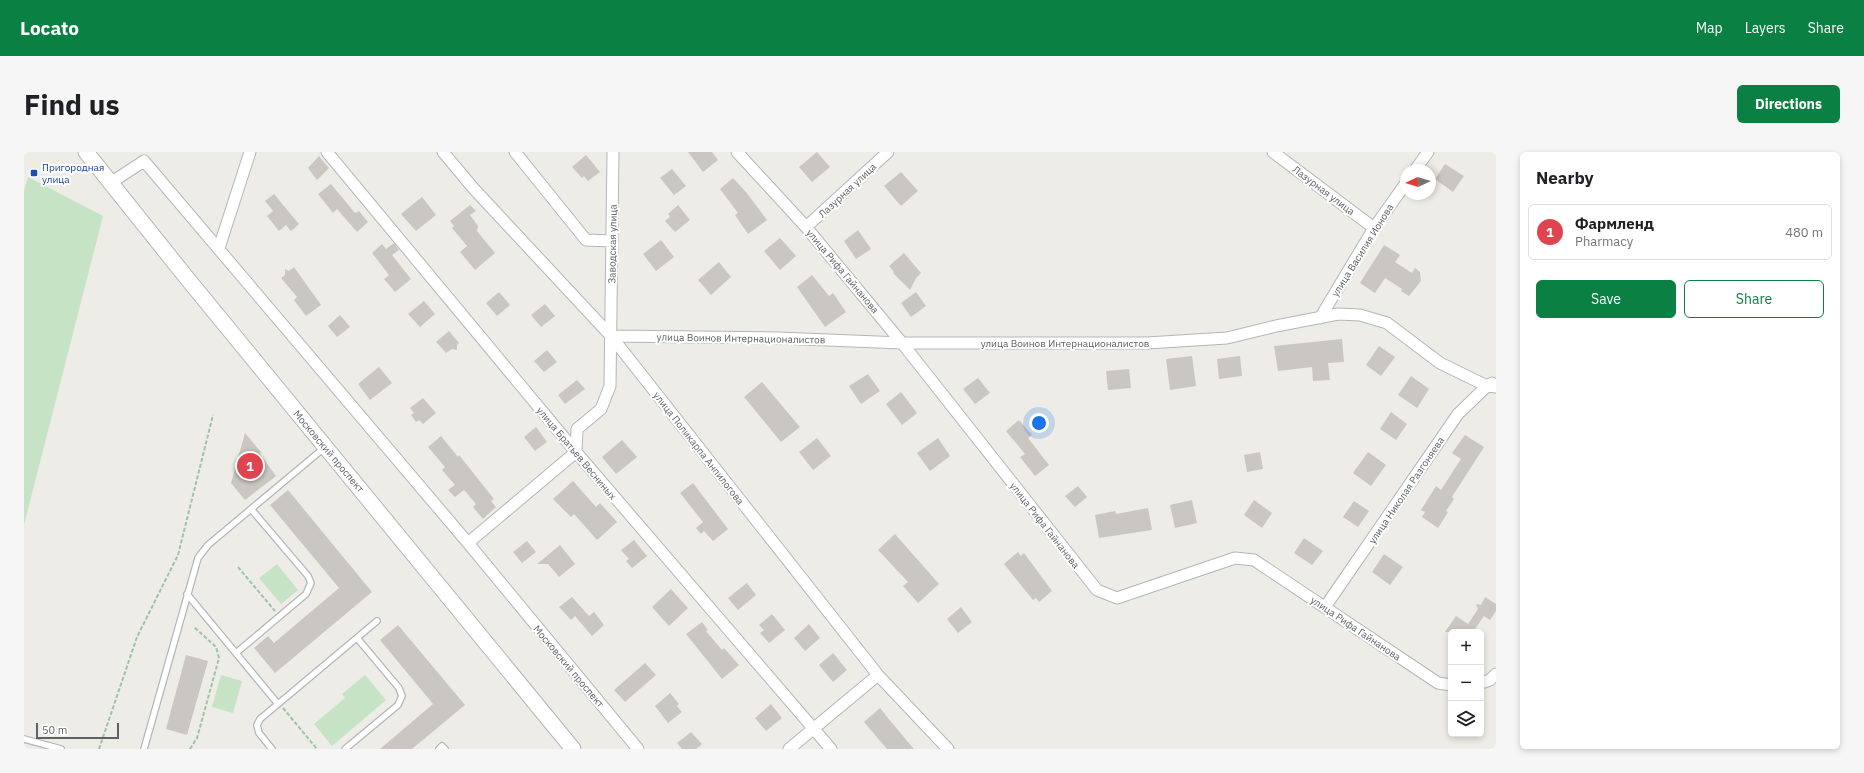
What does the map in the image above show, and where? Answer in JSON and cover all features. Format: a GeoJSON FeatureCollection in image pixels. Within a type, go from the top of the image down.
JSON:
{"type":"FeatureCollection","features":[{"type":"Feature","properties":{"kind":"main road","name":"Московский проспект"},"geometry":{"type":"LineString","coordinates":[[86,152],[112,182],[186,278],[326,446],[573,749]]}},
{"type":"Feature","properties":{"kind":"street"},"geometry":{"type":"LineString","coordinates":[[219,248],[250,152]]}},
{"type":"Feature","properties":{"kind":"street","name":"улица Братьев Весниных"},"geometry":{"type":"LineString","coordinates":[[327,152],[576,452],[831,749]]}},
{"type":"Feature","properties":{"kind":"street","name":"улица Поликарпа Анпилогова"},"geometry":{"type":"LineString","coordinates":[[443,152],[474,189],[611,336],[878,674],[948,749]]}},
{"type":"Feature","properties":{"kind":"street"},"geometry":{"type":"LineString","coordinates":[[515,152],[586,240],[612,242]]}},
{"type":"Feature","properties":{"kind":"street","name":"Заводская улица"},"geometry":{"type":"LineString","coordinates":[[576,452],[577,429],[601,408],[610,386],[613,152]]}},
{"type":"Feature","properties":{"kind":"street","name":"улица Рифа Гайнанова"},"geometry":{"type":"LineString","coordinates":[[737,152],[806,227],[902,343],[1097,590],[1117,598],[1235,558],[1254,560],[1438,683],[1448,685]]}},
{"type":"Feature","properties":{"kind":"street","name":"Лазурная улица"},"geometry":{"type":"LineString","coordinates":[[806,227],[888,152]]}},
{"type":"Feature","properties":{"kind":"street","name":"Лазурная улица"},"geometry":{"type":"LineString","coordinates":[[1273,152],[1374,228]]}},
{"type":"Feature","properties":{"kind":"street"},"geometry":{"type":"LineString","coordinates":[[1419,164],[1428,152]]}},
{"type":"Feature","properties":{"kind":"street","name":"Московский проспект"},"geometry":{"type":"LineString","coordinates":[[112,182],[144,161],[468,543],[638,749]]}},
{"type":"Feature","properties":{"kind":"street","name":"улица Василия Ионова"},"geometry":{"type":"LineString","coordinates":[[1320,318],[1374,228],[1400,191]]}},
{"type":"Feature","properties":{"kind":"street","name":"улица Воинов Интернационалистов"},"geometry":{"type":"LineString","coordinates":[[611,336],[778,338],[902,343],[1147,343],[1227,338],[1338,314],[1360,315],[1387,324],[1440,363],[1493,385]]}},
{"type":"Feature","properties":{"kind":"street","name":"улица Николая Разгоняева"},"geometry":{"type":"LineString","coordinates":[[1325,607],[1458,414],[1493,385]]}},
{"type":"Feature","properties":{"kind":"street"},"geometry":{"type":"LineString","coordinates":[[468,543],[576,452]]}},
{"type":"Feature","properties":{"kind":"street"},"geometry":{"type":"LineString","coordinates":[[789,749],[878,674]]}},
{"type":"Feature","properties":{"kind":"street"},"geometry":{"type":"LineString","coordinates":[[1484,682],[1490,680],[1496,674]]}},
{"type":"Feature","properties":{"kind":"lane"},"geometry":{"type":"LineString","coordinates":[[144,749],[194,568],[201,553],[326,446]]}},
{"type":"Feature","properties":{"kind":"lane"},"geometry":{"type":"LineString","coordinates":[[236,653],[306,594],[311,583],[308,576],[251,509]]}},
{"type":"Feature","properties":{"kind":"lane"},"geometry":{"type":"LineString","coordinates":[[187,594],[279,703]]}},
{"type":"Feature","properties":{"kind":"lane"},"geometry":{"type":"LineString","coordinates":[[272,749],[259,733],[257,725],[260,719],[378,621]]}},
{"type":"Feature","properties":{"kind":"lane"},"geometry":{"type":"LineString","coordinates":[[345,749],[398,705],[402,696],[399,688],[357,638]]}},
{"type":"Feature","properties":{"kind":"lane"},"geometry":{"type":"LineString","coordinates":[[24,739],[61,749]]}},
{"type":"Feature","properties":{"kind":"lane"},"geometry":{"type":"LineString","coordinates":[[439,749],[442,746],[445,749]]}},
{"type":"Feature","properties":{"kind":"path"},"geometry":{"type":"LineString","coordinates":[[99,749],[137,637],[178,555],[213,415]]}},
{"type":"Feature","properties":{"kind":"path"},"geometry":{"type":"LineString","coordinates":[[238,567],[279,617]]}},
{"type":"Feature","properties":{"kind":"path"},"geometry":{"type":"LineString","coordinates":[[190,749],[197,738],[219,658],[216,646],[194,627]]}},
{"type":"Feature","properties":{"kind":"path"},"geometry":{"type":"LineString","coordinates":[[279,703],[317,749]]}},
{"type":"Feature","properties":{"kind":"green space"},"geometry":{"type":"Polygon","coordinates":[[[28,177],[103,216],[24,525],[24,191],[28,177]]]}},
{"type":"Feature","properties":{"kind":"green space"},"geometry":{"type":"Polygon","coordinates":[[[277,564],[298,590],[281,604],[259,578],[277,564]]]}},
{"type":"Feature","properties":{"kind":"green space"},"geometry":{"type":"Polygon","coordinates":[[[221,675],[242,681],[233,713],[212,707],[221,675]]]}},
{"type":"Feature","properties":{"kind":"green space"},"geometry":{"type":"Polygon","coordinates":[[[365,675],[386,700],[332,746],[314,724],[345,698],[342,694],[365,675]]]}},
{"type":"Feature","properties":{"kind":"building"},"geometry":{"type":"Polygon","coordinates":[[[688,152],[712,152],[718,160],[703,172],[688,152]]]}},
{"type":"Feature","properties":{"kind":"building"},"geometry":{"type":"Polygon","coordinates":[[[817,152],[830,167],[812,182],[799,167],[817,152]]]}},
{"type":"Feature","properties":{"kind":"building"},"geometry":{"type":"Polygon","coordinates":[[[586,155],[600,172],[588,181],[584,176],[582,178],[572,167],[586,155]]]}},
{"type":"Feature","properties":{"kind":"building"},"geometry":{"type":"Polygon","coordinates":[[[319,156],[329,168],[317,180],[308,168],[319,156]]]}},
{"type":"Feature","properties":{"kind":"building"},"geometry":{"type":"Polygon","coordinates":[[[1445,164],[1464,176],[1453,192],[1436,180],[1445,164]]]}},
{"type":"Feature","properties":{"kind":"building"},"geometry":{"type":"Polygon","coordinates":[[[672,169],[686,186],[674,195],[660,178],[672,169]]]}},
{"type":"Feature","properties":{"kind":"building"},"geometry":{"type":"Polygon","coordinates":[[[901,172],[918,191],[901,206],[884,186],[901,172]]]}},
{"type":"Feature","properties":{"kind":"building"},"geometry":{"type":"Polygon","coordinates":[[[733,178],[746,192],[767,220],[748,234],[735,215],[738,213],[720,189],[733,178]]]}},
{"type":"Feature","properties":{"kind":"building"},"geometry":{"type":"Polygon","coordinates":[[[331,184],[355,213],[359,211],[368,222],[357,232],[337,209],[333,213],[318,194],[331,184]]]}},
{"type":"Feature","properties":{"kind":"building"},"geometry":{"type":"Polygon","coordinates":[[[274,194],[299,224],[291,231],[286,225],[279,231],[267,216],[273,211],[265,201],[274,194]]]}},
{"type":"Feature","properties":{"kind":"building"},"geometry":{"type":"Polygon","coordinates":[[[422,197],[436,215],[416,231],[401,214],[422,197]]]}},
{"type":"Feature","properties":{"kind":"building"},"geometry":{"type":"Polygon","coordinates":[[[470,205],[476,211],[470,215],[478,226],[477,231],[495,253],[475,270],[460,252],[467,246],[452,228],[454,226],[450,221],[470,205]]]}},
{"type":"Feature","properties":{"kind":"building"},"geometry":{"type":"Polygon","coordinates":[[[678,205],[690,220],[675,232],[665,221],[670,217],[668,214],[678,205]]]}},
{"type":"Feature","properties":{"kind":"building"},"geometry":{"type":"Polygon","coordinates":[[[858,230],[871,249],[856,259],[844,241],[858,230]]]}},
{"type":"Feature","properties":{"kind":"building"},"geometry":{"type":"Polygon","coordinates":[[[780,238],[796,256],[780,270],[764,251],[780,238]]]}},
{"type":"Feature","properties":{"kind":"building"},"geometry":{"type":"Polygon","coordinates":[[[661,240],[674,257],[656,271],[643,254],[661,240]]]}},
{"type":"Feature","properties":{"kind":"building"},"geometry":{"type":"Polygon","coordinates":[[[394,243],[399,250],[392,255],[411,279],[395,292],[384,279],[389,275],[372,253],[382,244],[386,249],[394,243]]]}},
{"type":"Feature","properties":{"kind":"building"},"geometry":{"type":"Polygon","coordinates":[[[1384,245],[1400,255],[1395,262],[1412,273],[1415,268],[1420,272],[1421,281],[1409,296],[1401,291],[1402,289],[1385,278],[1375,293],[1360,283],[1384,245]]]}},
{"type":"Feature","properties":{"kind":"building"},"geometry":{"type":"Polygon","coordinates":[[[904,253],[921,273],[916,278],[910,290],[893,273],[894,272],[889,266],[904,253]]]}},
{"type":"Feature","properties":{"kind":"building"},"geometry":{"type":"Polygon","coordinates":[[[719,262],[731,277],[711,295],[698,280],[719,262]]]}},
{"type":"Feature","properties":{"kind":"building"},"geometry":{"type":"Polygon","coordinates":[[[294,267],[321,305],[306,316],[294,300],[297,297],[281,278],[285,275],[285,269],[289,271],[294,267]]]}},
{"type":"Feature","properties":{"kind":"building"},"geometry":{"type":"Polygon","coordinates":[[[812,275],[829,296],[833,293],[846,312],[825,327],[797,287],[812,275]]]}},
{"type":"Feature","properties":{"kind":"building"},"geometry":{"type":"Polygon","coordinates":[[[499,292],[510,305],[497,316],[486,303],[499,292]]]}},
{"type":"Feature","properties":{"kind":"building"},"geometry":{"type":"Polygon","coordinates":[[[916,292],[926,306],[911,317],[901,303],[916,292]]]}},
{"type":"Feature","properties":{"kind":"building"},"geometry":{"type":"Polygon","coordinates":[[[424,301],[435,314],[420,327],[408,314],[424,301]]]}},
{"type":"Feature","properties":{"kind":"building"},"geometry":{"type":"Polygon","coordinates":[[[545,304],[555,316],[541,327],[531,315],[545,304]]]}},
{"type":"Feature","properties":{"kind":"building"},"geometry":{"type":"Polygon","coordinates":[[[340,315],[350,327],[337,337],[328,326],[340,315]]]}},
{"type":"Feature","properties":{"kind":"building"},"geometry":{"type":"Polygon","coordinates":[[[449,331],[459,343],[457,345],[457,350],[452,349],[446,353],[436,342],[449,331]]]}},
{"type":"Feature","properties":{"kind":"building"},"geometry":{"type":"Polygon","coordinates":[[[1342,339],[1344,362],[1328,363],[1330,380],[1313,381],[1312,367],[1278,371],[1274,346],[1342,339]]]}},
{"type":"Feature","properties":{"kind":"building"},"geometry":{"type":"Polygon","coordinates":[[[1379,346],[1395,357],[1381,376],[1366,365],[1379,346]]]}},
{"type":"Feature","properties":{"kind":"building"},"geometry":{"type":"Polygon","coordinates":[[[547,350],[557,362],[544,372],[534,361],[547,350]]]}},
{"type":"Feature","properties":{"kind":"building"},"geometry":{"type":"Polygon","coordinates":[[[1192,356],[1196,386],[1170,390],[1166,359],[1192,356]]]}},
{"type":"Feature","properties":{"kind":"building"},"geometry":{"type":"Polygon","coordinates":[[[1240,356],[1242,376],[1219,379],[1217,359],[1240,356]]]}},
{"type":"Feature","properties":{"kind":"building"},"geometry":{"type":"Polygon","coordinates":[[[379,367],[392,383],[370,400],[358,384],[379,367]]]}},
{"type":"Feature","properties":{"kind":"building"},"geometry":{"type":"Polygon","coordinates":[[[1129,369],[1131,388],[1108,390],[1106,371],[1129,369]]]}},
{"type":"Feature","properties":{"kind":"building"},"geometry":{"type":"Polygon","coordinates":[[[868,374],[880,391],[861,404],[849,386],[868,374]]]}},
{"type":"Feature","properties":{"kind":"building"},"geometry":{"type":"Polygon","coordinates":[[[1411,376],[1429,389],[1417,408],[1398,395],[1411,376]]]}},
{"type":"Feature","properties":{"kind":"building"},"geometry":{"type":"Polygon","coordinates":[[[978,378],[990,393],[975,404],[963,389],[978,378]]]}},
{"type":"Feature","properties":{"kind":"building"},"geometry":{"type":"Polygon","coordinates":[[[577,380],[585,389],[565,404],[558,395],[577,380]]]}},
{"type":"Feature","properties":{"kind":"building"},"geometry":{"type":"Polygon","coordinates":[[[762,382],[800,427],[781,442],[744,397],[762,382]]]}},
{"type":"Feature","properties":{"kind":"building"},"geometry":{"type":"Polygon","coordinates":[[[901,392],[917,413],[902,425],[886,404],[901,392]]]}},
{"type":"Feature","properties":{"kind":"building"},"geometry":{"type":"Polygon","coordinates":[[[423,398],[436,413],[423,424],[419,420],[416,422],[411,415],[414,413],[410,408],[423,398]]]}},
{"type":"Feature","properties":{"kind":"building"},"geometry":{"type":"Polygon","coordinates":[[[1391,412],[1407,424],[1396,440],[1380,429],[1391,412]]]}},
{"type":"Feature","properties":{"kind":"building"},"geometry":{"type":"Polygon","coordinates":[[[1019,420],[1032,435],[1028,438],[1049,465],[1035,476],[1020,457],[1025,454],[1006,431],[1019,420]]]}},
{"type":"Feature","properties":{"kind":"building"},"geometry":{"type":"Polygon","coordinates":[[[536,427],[547,442],[535,451],[524,437],[536,427]]]}},
{"type":"Feature","properties":{"kind":"building"},"geometry":{"type":"Polygon","coordinates":[[[245,433],[261,452],[260,454],[276,476],[245,500],[231,483],[245,433]]]}},
{"type":"Feature","properties":{"kind":"building"},"geometry":{"type":"Polygon","coordinates":[[[1465,435],[1484,447],[1452,497],[1454,499],[1446,511],[1448,512],[1438,528],[1422,517],[1425,512],[1421,510],[1436,486],[1441,490],[1461,459],[1452,453],[1465,435]]]}},
{"type":"Feature","properties":{"kind":"building"},"geometry":{"type":"Polygon","coordinates":[[[441,436],[458,457],[459,455],[494,499],[491,501],[496,507],[483,519],[473,507],[476,504],[464,490],[455,497],[448,490],[455,485],[442,470],[445,467],[428,447],[441,436]]]}},
{"type":"Feature","properties":{"kind":"building"},"geometry":{"type":"Polygon","coordinates":[[[817,438],[831,456],[813,470],[799,452],[817,438]]]}},
{"type":"Feature","properties":{"kind":"building"},"geometry":{"type":"Polygon","coordinates":[[[938,438],[950,456],[930,471],[917,453],[938,438]]]}},
{"type":"Feature","properties":{"kind":"building"},"geometry":{"type":"Polygon","coordinates":[[[622,440],[637,457],[616,474],[602,457],[622,440]]]}},
{"type":"Feature","properties":{"kind":"building"},"geometry":{"type":"Polygon","coordinates":[[[1260,452],[1263,469],[1247,472],[1244,455],[1260,452]]]}},
{"type":"Feature","properties":{"kind":"building"},"geometry":{"type":"Polygon","coordinates":[[[1368,452],[1386,465],[1371,486],[1353,473],[1368,452]]]}},
{"type":"Feature","properties":{"kind":"building"},"geometry":{"type":"Polygon","coordinates":[[[573,481],[596,507],[600,503],[617,522],[597,540],[574,514],[571,517],[553,499],[573,481]]]}},
{"type":"Feature","properties":{"kind":"building"},"geometry":{"type":"Polygon","coordinates":[[[693,483],[728,529],[713,541],[704,531],[701,534],[696,528],[703,522],[680,493],[693,483]]]}},
{"type":"Feature","properties":{"kind":"building"},"geometry":{"type":"Polygon","coordinates":[[[1078,486],[1087,497],[1075,507],[1065,496],[1078,486]]]}},
{"type":"Feature","properties":{"kind":"building"},"geometry":{"type":"Polygon","coordinates":[[[288,490],[372,592],[275,673],[254,648],[268,636],[274,643],[339,588],[270,505],[288,490]]]}},
{"type":"Feature","properties":{"kind":"building"},"geometry":{"type":"Polygon","coordinates":[[[1192,500],[1197,523],[1175,528],[1170,505],[1192,500]]]}},
{"type":"Feature","properties":{"kind":"building"},"geometry":{"type":"Polygon","coordinates":[[[1254,500],[1272,513],[1262,528],[1244,515],[1254,500]]]}},
{"type":"Feature","properties":{"kind":"building"},"geometry":{"type":"Polygon","coordinates":[[[1354,501],[1369,511],[1358,527],[1343,517],[1354,501]]]}},
{"type":"Feature","properties":{"kind":"building"},"geometry":{"type":"Polygon","coordinates":[[[1148,508],[1152,530],[1099,538],[1095,515],[1115,511],[1116,514],[1148,508]]]}},
{"type":"Feature","properties":{"kind":"building"},"geometry":{"type":"Polygon","coordinates":[[[895,534],[939,584],[918,603],[903,586],[908,582],[878,550],[895,534]]]}},
{"type":"Feature","properties":{"kind":"building"},"geometry":{"type":"Polygon","coordinates":[[[1304,538],[1323,551],[1312,565],[1294,553],[1304,538]]]}},
{"type":"Feature","properties":{"kind":"building"},"geometry":{"type":"Polygon","coordinates":[[[634,540],[647,556],[632,568],[626,561],[629,559],[621,550],[634,540]]]}},
{"type":"Feature","properties":{"kind":"building"},"geometry":{"type":"Polygon","coordinates":[[[527,541],[536,552],[522,563],[513,552],[527,541]]]}},
{"type":"Feature","properties":{"kind":"building"},"geometry":{"type":"Polygon","coordinates":[[[560,545],[575,564],[559,577],[548,564],[537,564],[560,545]]]}},
{"type":"Feature","properties":{"kind":"building"},"geometry":{"type":"Polygon","coordinates":[[[1018,552],[1021,556],[1024,553],[1052,591],[1039,602],[1036,598],[1033,600],[1004,564],[1018,552]]]}},
{"type":"Feature","properties":{"kind":"building"},"geometry":{"type":"Polygon","coordinates":[[[1384,554],[1403,567],[1390,585],[1372,572],[1384,554]]]}},
{"type":"Feature","properties":{"kind":"building"},"geometry":{"type":"Polygon","coordinates":[[[747,583],[756,595],[738,610],[728,598],[747,583]]]}},
{"type":"Feature","properties":{"kind":"building"},"geometry":{"type":"Polygon","coordinates":[[[671,589],[688,608],[669,626],[652,607],[671,589]]]}},
{"type":"Feature","properties":{"kind":"building"},"geometry":{"type":"Polygon","coordinates":[[[572,597],[589,616],[594,612],[604,625],[592,636],[575,616],[571,620],[559,607],[572,597]]]}},
{"type":"Feature","properties":{"kind":"building"},"geometry":{"type":"Polygon","coordinates":[[[1485,597],[1496,604],[1496,611],[1490,620],[1484,616],[1475,629],[1448,629],[1448,632],[1445,632],[1456,616],[1468,624],[1478,609],[1476,604],[1481,605],[1485,597]]]}},
{"type":"Feature","properties":{"kind":"building"},"geometry":{"type":"Polygon","coordinates":[[[961,607],[972,622],[958,633],[947,619],[961,607]]]}},
{"type":"Feature","properties":{"kind":"building"},"geometry":{"type":"Polygon","coordinates":[[[772,614],[785,630],[769,643],[760,633],[764,630],[759,625],[772,614]]]}},
{"type":"Feature","properties":{"kind":"building"},"geometry":{"type":"Polygon","coordinates":[[[702,622],[708,630],[706,631],[722,650],[724,648],[739,665],[722,679],[686,634],[702,622]]]}},
{"type":"Feature","properties":{"kind":"building"},"geometry":{"type":"Polygon","coordinates":[[[809,624],[820,638],[805,651],[794,638],[809,624]]]}},
{"type":"Feature","properties":{"kind":"building"},"geometry":{"type":"Polygon","coordinates":[[[398,625],[465,705],[412,749],[380,749],[433,704],[380,640],[398,625]]]}},
{"type":"Feature","properties":{"kind":"building"},"geometry":{"type":"Polygon","coordinates":[[[833,653],[847,670],[833,682],[819,665],[833,653]]]}},
{"type":"Feature","properties":{"kind":"building"},"geometry":{"type":"Polygon","coordinates":[[[186,655],[208,661],[187,735],[166,729],[186,655]]]}},
{"type":"Feature","properties":{"kind":"building"},"geometry":{"type":"Polygon","coordinates":[[[645,663],[656,675],[625,702],[614,690],[645,663]]]}},
{"type":"Feature","properties":{"kind":"building"},"geometry":{"type":"Polygon","coordinates":[[[670,693],[679,704],[677,706],[682,712],[668,723],[655,706],[670,693]]]}},
{"type":"Feature","properties":{"kind":"building"},"geometry":{"type":"Polygon","coordinates":[[[771,704],[782,718],[766,731],[755,718],[771,704]]]}},
{"type":"Feature","properties":{"kind":"building"},"geometry":{"type":"Polygon","coordinates":[[[880,708],[914,749],[887,749],[864,722],[880,708]]]}},
{"type":"Feature","properties":{"kind":"building"},"geometry":{"type":"Polygon","coordinates":[[[691,732],[702,744],[696,749],[682,749],[677,743],[691,732]]]}},
{"type":"Feature","properties":{"kind":"place","name":"Пригородная улица"},"geometry":{"type":"Point","coordinates":[34,173]}},
{"type":"Feature","properties":{"kind":"place","name":"Фармленд"},"geometry":{"type":"Point","coordinates":[250,466]}}]}
